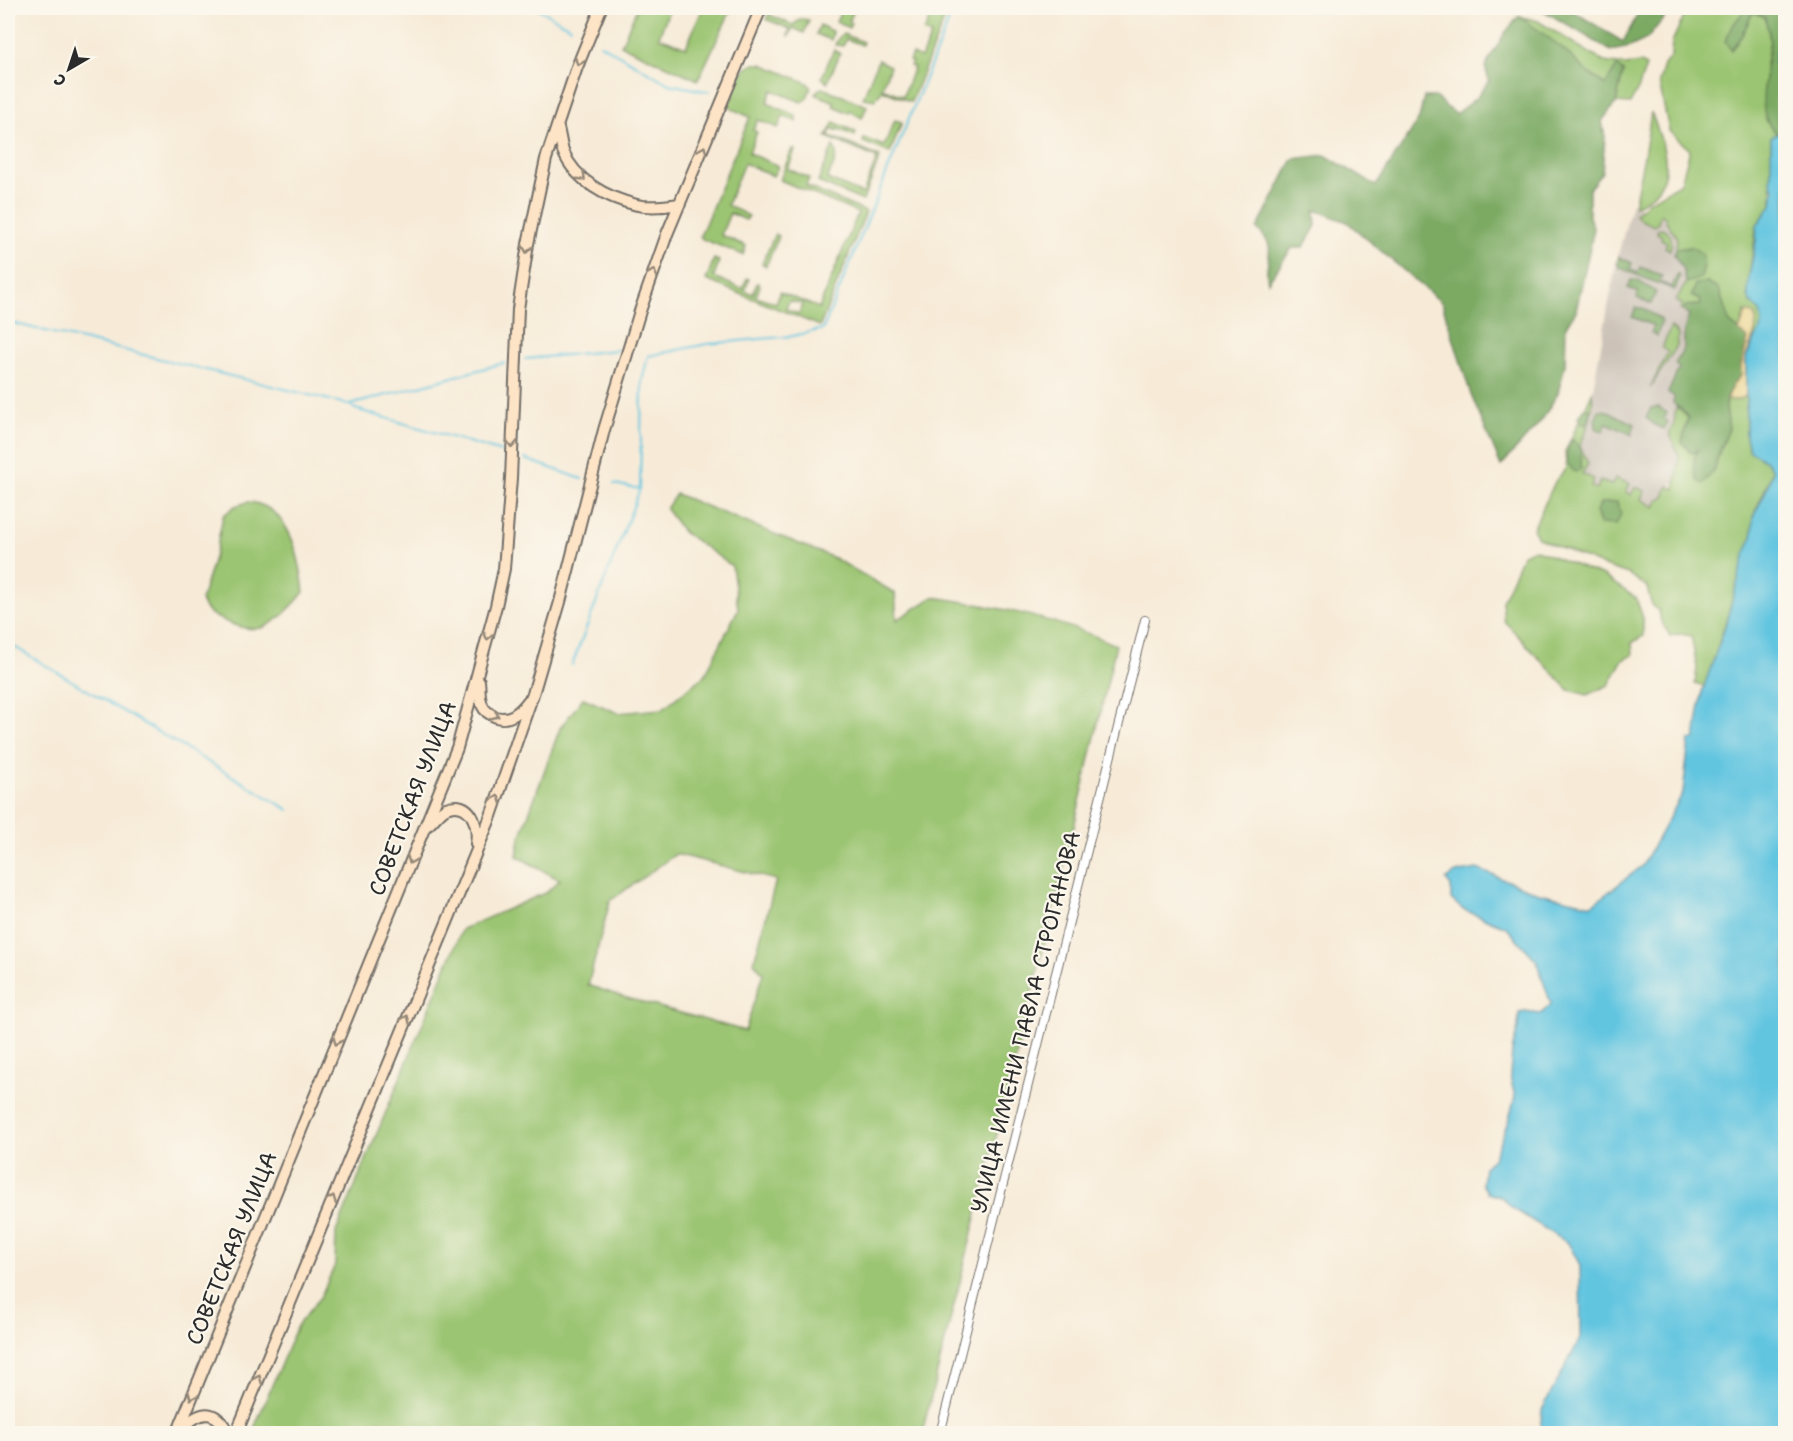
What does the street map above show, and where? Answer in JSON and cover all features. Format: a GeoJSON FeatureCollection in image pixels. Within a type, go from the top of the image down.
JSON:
{"type":"FeatureCollection","features":[{"type":"Feature","properties":{"kind":"main road","name":"СОВЕТСКАЯ УЛИЦА"},"geometry":{"type":"LineString","coordinates":[[177,1434],[457,748],[504,569],[511,478],[518,309],[525,266],[546,159],[577,67],[601,8]]}},
{"type":"Feature","properties":{"kind":"main road"},"geometry":{"type":"LineString","coordinates":[[236,1434],[491,816],[533,694],[564,590],[619,379],[652,275],[761,8]]}},
{"type":"Feature","properties":{"kind":"main road"},"geometry":{"type":"LineString","coordinates":[[558,126],[563,151],[582,180],[608,195],[638,206],[660,207],[680,204]]}},
{"type":"Feature","properties":{"kind":"main road"},"geometry":{"type":"LineString","coordinates":[[478,672],[481,702],[485,711],[495,717],[504,719],[512,717],[521,710],[533,694]]}},
{"type":"Feature","properties":{"kind":"main road"},"geometry":{"type":"LineString","coordinates":[[424,829],[445,808],[454,806],[466,809],[474,818],[478,832],[474,856]]}},
{"type":"Feature","properties":{"kind":"main road"},"geometry":{"type":"LineString","coordinates":[[177,1434],[195,1416],[205,1414],[215,1416],[223,1422],[229,1434]]}},
{"type":"Feature","properties":{"kind":"street","name":"УЛИЦА ИМЕНИ ПАВЛА СТРОГАНОВА"},"geometry":{"type":"LineString","coordinates":[[940,1434],[1145,620]]}},
{"type":"Feature","properties":{"kind":"shaded area"},"geometry":{"type":"Polygon","coordinates":[[[1632,203],[1677,223],[1698,303],[1677,399],[1683,460],[1658,519],[1573,480],[1617,259],[1632,203]]]}},
{"type":"Feature","properties":{"kind":"green space"},"geometry":{"type":"Polygon","coordinates":[[[637,8],[670,8],[659,37],[686,47],[703,8],[732,8],[698,80],[621,45],[637,8]]]}},
{"type":"Feature","properties":{"kind":"green space"},"geometry":{"type":"Polygon","coordinates":[[[771,8],[770,15],[793,25],[800,19],[809,20],[804,33],[793,28],[789,36],[790,29],[766,19],[771,8]]]}},
{"type":"Feature","properties":{"kind":"green space"},"geometry":{"type":"Polygon","coordinates":[[[842,8],[855,8],[849,28],[836,22],[842,8]]]}},
{"type":"Feature","properties":{"kind":"green space"},"geometry":{"type":"Polygon","coordinates":[[[933,8],[949,8],[911,102],[882,90],[875,100],[863,98],[878,60],[890,66],[882,88],[903,96],[914,67],[910,66],[912,62],[909,61],[912,54],[921,58],[931,35],[924,32],[932,13],[939,16],[941,13],[933,8]]]}},
{"type":"Feature","properties":{"kind":"green space"},"geometry":{"type":"Polygon","coordinates":[[[1539,8],[1568,8],[1623,42],[1641,8],[1670,8],[1647,39],[1630,47],[1611,51],[1539,8]]]}},
{"type":"Feature","properties":{"kind":"green space"},"geometry":{"type":"Polygon","coordinates":[[[1688,8],[1746,8],[1742,35],[1753,12],[1765,17],[1770,39],[1766,64],[1767,122],[1778,133],[1771,138],[1772,205],[1757,225],[1749,276],[1748,296],[1766,306],[1762,326],[1752,346],[1755,332],[1745,312],[1739,331],[1729,322],[1719,290],[1707,283],[1695,285],[1692,296],[1700,300],[1701,305],[1685,306],[1683,311],[1680,310],[1682,304],[1676,301],[1686,283],[1691,280],[1692,247],[1676,249],[1677,238],[1666,218],[1661,214],[1654,226],[1641,220],[1635,214],[1649,201],[1681,183],[1690,150],[1669,131],[1659,82],[1664,65],[1671,56],[1672,42],[1688,8]]]}},
{"type":"Feature","properties":{"kind":"green space"},"geometry":{"type":"Polygon","coordinates":[[[1746,8],[1785,8],[1785,43],[1776,51],[1781,69],[1785,74],[1781,84],[1781,94],[1785,100],[1785,136],[1774,130],[1767,121],[1764,109],[1763,94],[1770,40],[1765,17],[1753,12],[1742,35],[1731,50],[1725,41],[1746,8]]]}},
{"type":"Feature","properties":{"kind":"green space"},"geometry":{"type":"Polygon","coordinates":[[[1519,16],[1538,21],[1604,62],[1625,65],[1641,63],[1646,66],[1630,104],[1616,103],[1623,72],[1617,67],[1606,85],[1519,16]]]}},
{"type":"Feature","properties":{"kind":"green space"},"geometry":{"type":"Polygon","coordinates":[[[1519,16],[1561,47],[1605,85],[1617,66],[1623,72],[1616,103],[1602,121],[1605,137],[1602,172],[1589,190],[1589,217],[1594,229],[1576,311],[1566,326],[1565,365],[1558,393],[1542,420],[1501,466],[1471,395],[1442,303],[1347,222],[1315,210],[1316,226],[1303,248],[1292,248],[1268,282],[1268,243],[1257,229],[1293,159],[1325,155],[1376,186],[1419,119],[1424,97],[1435,97],[1455,114],[1476,98],[1489,81],[1485,66],[1505,33],[1519,16]]]}},
{"type":"Feature","properties":{"kind":"green space"},"geometry":{"type":"Polygon","coordinates":[[[820,25],[833,32],[831,40],[816,34],[820,25]]]}},
{"type":"Feature","properties":{"kind":"green space"},"geometry":{"type":"Polygon","coordinates":[[[843,34],[863,42],[862,45],[846,39],[843,46],[835,45],[843,34]]]}},
{"type":"Feature","properties":{"kind":"green space"},"geometry":{"type":"Polygon","coordinates":[[[834,49],[840,54],[827,83],[822,77],[834,49]]]}},
{"type":"Feature","properties":{"kind":"green space"},"geometry":{"type":"Polygon","coordinates":[[[752,64],[762,64],[808,83],[811,88],[806,100],[801,102],[772,90],[767,103],[795,115],[797,122],[783,116],[778,128],[758,120],[753,130],[757,132],[749,153],[778,167],[773,176],[744,163],[727,205],[749,216],[746,220],[730,213],[721,235],[746,246],[743,255],[702,239],[700,236],[750,117],[732,109],[728,103],[742,72],[752,64]]]}},
{"type":"Feature","properties":{"kind":"green space"},"geometry":{"type":"Polygon","coordinates":[[[823,88],[867,106],[862,118],[850,111],[849,113],[833,106],[835,102],[815,94],[823,88]]]}},
{"type":"Feature","properties":{"kind":"green space"},"geometry":{"type":"Polygon","coordinates":[[[1651,112],[1664,153],[1664,177],[1649,198],[1634,206],[1645,148],[1651,112]]]}},
{"type":"Feature","properties":{"kind":"green space"},"geometry":{"type":"Polygon","coordinates":[[[895,120],[902,122],[890,153],[863,142],[864,138],[884,146],[895,120]]]}},
{"type":"Feature","properties":{"kind":"green space"},"geometry":{"type":"Polygon","coordinates":[[[834,122],[856,132],[855,136],[832,128],[826,137],[834,122]]]}},
{"type":"Feature","properties":{"kind":"green space"},"geometry":{"type":"Polygon","coordinates":[[[830,136],[880,157],[863,201],[818,182],[833,146],[836,158],[827,179],[863,194],[877,158],[829,138],[830,136]]]}},
{"type":"Feature","properties":{"kind":"green space"},"geometry":{"type":"Polygon","coordinates":[[[792,149],[795,150],[788,169],[809,178],[806,186],[866,212],[820,326],[706,280],[714,259],[719,261],[714,277],[742,289],[747,278],[749,279],[745,291],[753,294],[759,283],[756,297],[776,303],[780,292],[819,308],[858,213],[780,180],[792,149]],[[789,301],[786,309],[799,314],[803,304],[789,301]]]}},
{"type":"Feature","properties":{"kind":"green space"},"geometry":{"type":"Polygon","coordinates":[[[1662,228],[1671,238],[1670,250],[1665,247],[1667,242],[1657,233],[1658,229],[1662,228]]]}},
{"type":"Feature","properties":{"kind":"green space"},"geometry":{"type":"Polygon","coordinates":[[[775,234],[779,236],[766,266],[762,264],[775,234]]]}},
{"type":"Feature","properties":{"kind":"green space"},"geometry":{"type":"Polygon","coordinates":[[[1692,247],[1702,254],[1704,266],[1701,278],[1686,283],[1683,269],[1674,255],[1676,249],[1692,247]]]}},
{"type":"Feature","properties":{"kind":"green space"},"geometry":{"type":"Polygon","coordinates":[[[1619,257],[1632,263],[1630,269],[1638,273],[1641,267],[1662,276],[1660,282],[1672,287],[1678,274],[1680,276],[1675,290],[1619,267],[1617,262],[1619,257]]]}},
{"type":"Feature","properties":{"kind":"green space"},"geometry":{"type":"Polygon","coordinates":[[[1631,280],[1637,280],[1656,292],[1651,304],[1637,298],[1638,292],[1628,288],[1631,280]]]}},
{"type":"Feature","properties":{"kind":"green space"},"geometry":{"type":"Polygon","coordinates":[[[1706,283],[1719,289],[1729,322],[1748,338],[1741,365],[1741,376],[1733,384],[1727,398],[1729,429],[1715,469],[1703,484],[1697,480],[1694,469],[1694,458],[1698,450],[1692,453],[1682,442],[1688,418],[1673,403],[1674,396],[1668,393],[1679,368],[1675,364],[1684,348],[1684,332],[1689,314],[1683,311],[1685,306],[1701,305],[1700,300],[1692,296],[1695,284],[1706,283]]]}},
{"type":"Feature","properties":{"kind":"green space"},"geometry":{"type":"Polygon","coordinates":[[[1636,308],[1643,308],[1662,321],[1657,336],[1651,333],[1654,326],[1632,317],[1636,308]]]}},
{"type":"Feature","properties":{"kind":"green space"},"geometry":{"type":"Polygon","coordinates":[[[1671,327],[1678,335],[1677,346],[1650,388],[1668,352],[1662,348],[1671,327]]]}},
{"type":"Feature","properties":{"kind":"green space"},"geometry":{"type":"Polygon","coordinates":[[[1592,393],[1593,400],[1588,427],[1580,446],[1588,464],[1582,474],[1594,479],[1591,487],[1597,489],[1600,481],[1612,485],[1615,478],[1630,484],[1626,492],[1631,495],[1635,487],[1645,491],[1641,499],[1655,507],[1659,499],[1664,497],[1668,486],[1675,489],[1679,456],[1669,433],[1674,424],[1676,406],[1688,418],[1682,442],[1692,453],[1699,449],[1715,469],[1729,429],[1727,400],[1737,400],[1746,396],[1746,437],[1749,450],[1766,461],[1773,470],[1753,517],[1752,538],[1704,687],[1695,684],[1697,667],[1691,636],[1680,634],[1670,636],[1661,621],[1659,611],[1652,606],[1647,587],[1628,574],[1538,538],[1533,529],[1555,482],[1566,468],[1565,452],[1592,393]]]}},
{"type":"Feature","properties":{"kind":"green space"},"geometry":{"type":"Polygon","coordinates":[[[1659,407],[1667,413],[1664,419],[1668,422],[1664,429],[1646,418],[1651,408],[1659,407]]]}},
{"type":"Feature","properties":{"kind":"green space"},"geometry":{"type":"Polygon","coordinates":[[[1589,408],[1591,413],[1589,422],[1585,425],[1578,417],[1583,409],[1589,408]]]}},
{"type":"Feature","properties":{"kind":"green space"},"geometry":{"type":"Polygon","coordinates":[[[1599,410],[1604,410],[1635,424],[1632,435],[1607,423],[1603,432],[1596,428],[1595,418],[1599,410]]]}},
{"type":"Feature","properties":{"kind":"green space"},"geometry":{"type":"Polygon","coordinates":[[[1572,439],[1580,448],[1581,456],[1581,469],[1575,472],[1566,457],[1572,439]]]}},
{"type":"Feature","properties":{"kind":"green space"},"geometry":{"type":"Polygon","coordinates":[[[676,494],[834,558],[895,593],[897,620],[933,597],[1049,621],[1116,645],[1078,810],[922,1433],[252,1433],[297,1326],[321,1296],[335,1265],[336,1232],[462,929],[547,892],[560,880],[517,856],[520,838],[560,728],[583,698],[618,713],[662,709],[705,675],[738,609],[732,566],[683,532],[666,509],[676,494]],[[676,854],[610,901],[588,985],[745,1031],[763,973],[754,962],[776,880],[676,854]]]}},
{"type":"Feature","properties":{"kind":"green space"},"geometry":{"type":"Polygon","coordinates":[[[248,502],[262,505],[283,523],[296,549],[304,592],[279,618],[267,626],[256,629],[240,627],[216,617],[206,609],[201,600],[216,551],[223,516],[235,506],[248,502]]]}},
{"type":"Feature","properties":{"kind":"green space"},"geometry":{"type":"Polygon","coordinates":[[[1617,502],[1621,514],[1616,525],[1600,524],[1596,511],[1601,503],[1617,502]]]}},
{"type":"Feature","properties":{"kind":"green space"},"geometry":{"type":"Polygon","coordinates":[[[1534,549],[1603,576],[1636,598],[1643,618],[1643,636],[1632,643],[1633,655],[1622,661],[1609,685],[1587,695],[1569,690],[1504,621],[1502,601],[1523,554],[1534,549]]]}},
{"type":"Feature","properties":{"kind":"sand"},"geometry":{"type":"Polygon","coordinates":[[[1746,312],[1753,314],[1756,319],[1755,332],[1746,357],[1746,396],[1737,400],[1727,400],[1733,384],[1741,376],[1741,365],[1748,339],[1739,331],[1746,312]]]}},
{"type":"Feature","properties":{"kind":"water"},"geometry":{"type":"Polygon","coordinates":[[[1785,43],[1785,74],[1774,63],[1776,51],[1785,43]]]}},
{"type":"Feature","properties":{"kind":"water"},"geometry":{"type":"Polygon","coordinates":[[[1785,74],[1785,100],[1780,94],[1781,84],[1778,81],[1784,79],[1785,74]]]}},
{"type":"Feature","properties":{"kind":"water"},"geometry":{"type":"Polygon","coordinates":[[[1778,133],[1786,136],[1785,1433],[1540,1433],[1542,1410],[1581,1337],[1580,1265],[1568,1243],[1512,1208],[1503,1198],[1488,1193],[1482,1184],[1484,1167],[1493,1159],[1515,1097],[1510,1076],[1519,1013],[1541,1014],[1551,1004],[1536,960],[1506,927],[1462,909],[1451,899],[1451,886],[1446,880],[1456,873],[1477,869],[1539,893],[1592,905],[1642,866],[1683,793],[1689,741],[1695,738],[1702,692],[1752,538],[1753,517],[1773,471],[1766,461],[1749,450],[1746,437],[1746,357],[1762,326],[1760,312],[1750,302],[1749,276],[1757,225],[1772,205],[1774,189],[1771,181],[1771,138],[1778,133]]]}},
{"type":"Feature","properties":{"kind":"waterway"},"geometry":{"type":"LineString","coordinates":[[537,8],[570,27]]}},
{"type":"Feature","properties":{"kind":"waterway"},"geometry":{"type":"LineString","coordinates":[[640,489],[642,381],[648,356],[707,344],[793,336],[823,329],[954,8]]}},
{"type":"Feature","properties":{"kind":"waterway"},"geometry":{"type":"LineString","coordinates":[[600,44],[669,84],[710,92]]}},
{"type":"Feature","properties":{"kind":"waterway"},"geometry":{"type":"LineString","coordinates":[[8,322],[350,405],[504,363]]}},
{"type":"Feature","properties":{"kind":"waterway"},"geometry":{"type":"LineString","coordinates":[[525,359],[617,350]]}},
{"type":"Feature","properties":{"kind":"waterway"},"geometry":{"type":"LineString","coordinates":[[350,405],[355,409],[502,452]]}},
{"type":"Feature","properties":{"kind":"waterway"},"geometry":{"type":"LineString","coordinates":[[525,459],[582,479]]}},
{"type":"Feature","properties":{"kind":"waterway"},"geometry":{"type":"LineString","coordinates":[[572,665],[640,489],[614,484]]}},
{"type":"Feature","properties":{"kind":"waterway"},"geometry":{"type":"LineString","coordinates":[[8,643],[289,810]]}}]}
